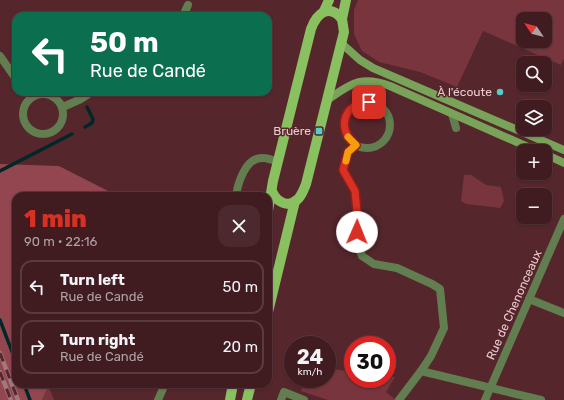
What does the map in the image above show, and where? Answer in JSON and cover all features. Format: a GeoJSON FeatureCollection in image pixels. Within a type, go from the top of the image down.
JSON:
{"type":"FeatureCollection","features":[{"type":"Feature","properties":{"kind":"main road"},"geometry":{"type":"LineString","coordinates":[[329,0],[324,12],[316,18],[311,28],[273,181],[272,191],[274,195],[286,204],[294,201],[301,195],[306,184],[344,32],[342,19],[346,0]]}},
{"type":"Feature","properties":{"kind":"main road"},"geometry":{"type":"LineString","coordinates":[[324,12],[333,11],[342,19]]}},
{"type":"Feature","properties":{"kind":"main road"},"geometry":{"type":"LineString","coordinates":[[272,295],[294,201]]}},
{"type":"Feature","properties":{"kind":"main road"},"geometry":{"type":"LineString","coordinates":[[230,400],[232,388]]}},
{"type":"Feature","properties":{"kind":"main road"},"geometry":{"type":"LineString","coordinates":[[247,400],[249,388]]}},
{"type":"Feature","properties":{"kind":"street"},"geometry":{"type":"LineString","coordinates":[[185,12],[188,5]]}},
{"type":"Feature","properties":{"kind":"street"},"geometry":{"type":"LineString","coordinates":[[341,43],[360,60],[373,68],[564,150]]}},
{"type":"Feature","properties":{"kind":"street"},"geometry":{"type":"LineString","coordinates":[[0,56],[12,73]]}},
{"type":"Feature","properties":{"kind":"street"},"geometry":{"type":"LineString","coordinates":[[327,100],[353,84],[367,80],[374,81],[390,86],[521,144]]}},
{"type":"Feature","properties":{"kind":"street"},"geometry":{"type":"LineString","coordinates":[[30,96],[24,109],[24,122],[34,133],[41,135],[54,132],[60,127],[63,121],[63,107],[52,96]]}},
{"type":"Feature","properties":{"kind":"street"},"geometry":{"type":"LineString","coordinates":[[63,107],[86,96]]}},
{"type":"Feature","properties":{"kind":"street"},"geometry":{"type":"LineString","coordinates":[[369,102],[379,104],[386,111],[390,120],[390,129],[387,136],[382,142],[375,146],[364,148],[356,145],[352,142],[345,131],[344,121],[348,112],[359,103],[369,102]]}},
{"type":"Feature","properties":{"kind":"street"},"geometry":{"type":"LineString","coordinates":[[452,114],[456,128]]}},
{"type":"Feature","properties":{"kind":"street"},"geometry":{"type":"LineString","coordinates":[[356,145],[348,152],[343,170],[355,191],[358,222],[356,240],[362,256],[374,264],[397,268],[440,289],[444,328],[431,356],[399,400]]}},
{"type":"Feature","properties":{"kind":"street"},"geometry":{"type":"LineString","coordinates":[[552,157],[564,163]]}},
{"type":"Feature","properties":{"kind":"street"},"geometry":{"type":"LineString","coordinates":[[237,192],[246,168],[252,160],[262,158],[278,162]]}},
{"type":"Feature","properties":{"kind":"street","name":"Rue de Chenonceaux"},"geometry":{"type":"LineString","coordinates":[[485,400],[564,219]]}},
{"type":"Feature","properties":{"kind":"street"},"geometry":{"type":"LineString","coordinates":[[529,299],[564,313]]}},
{"type":"Feature","properties":{"kind":"street"},"geometry":{"type":"LineString","coordinates":[[421,371],[542,400]]}},
{"type":"Feature","properties":{"kind":"street"},"geometry":{"type":"LineString","coordinates":[[158,400],[163,388]]}},
{"type":"Feature","properties":{"kind":"street"},"geometry":{"type":"LineString","coordinates":[[281,400],[284,392],[304,400]]}},
{"type":"Feature","properties":{"kind":"shaded area"},"geometry":{"type":"Polygon","coordinates":[[[358,0],[564,0],[564,58],[561,65],[552,61],[552,56],[540,56],[522,48],[552,48],[552,12],[516,12],[516,45],[483,31],[457,87],[420,72],[379,62],[362,51],[354,34],[354,10],[358,0]]]}},
{"type":"Feature","properties":{"kind":"shaded area"},"geometry":{"type":"Polygon","coordinates":[[[0,164],[59,166],[110,192],[12,192],[12,388],[47,388],[42,400],[0,400],[0,164]]]}},
{"type":"Feature","properties":{"kind":"shaded area"},"geometry":{"type":"Polygon","coordinates":[[[464,175],[471,175],[486,185],[501,187],[504,201],[500,208],[466,204],[461,201],[464,175]]]}},
{"type":"Feature","properties":{"kind":"shaded area"},"geometry":{"type":"Polygon","coordinates":[[[336,369],[344,371],[344,388],[388,388],[386,392],[396,400],[328,400],[301,391],[302,388],[336,388],[336,369]]]}},
{"type":"Feature","properties":{"kind":"shaded area"},"geometry":{"type":"Polygon","coordinates":[[[47,388],[49,388],[54,400],[42,400],[47,388]]]}},
{"type":"Feature","properties":{"kind":"waterway"},"geometry":{"type":"LineString","coordinates":[[85,127],[92,123],[93,119],[87,107]]}},
{"type":"Feature","properties":{"kind":"waterway"},"geometry":{"type":"LineString","coordinates":[[0,171],[72,134]]}},
{"type":"Feature","properties":{"kind":"waterway"},"geometry":{"type":"LineString","coordinates":[[0,320],[12,352]]}},
{"type":"Feature","properties":{"kind":"waterway"},"geometry":{"type":"LineString","coordinates":[[26,388],[30,400]]}},
{"type":"Feature","properties":{"kind":"railway"},"geometry":{"type":"LineString","coordinates":[[0,353],[12,384]]}},
{"type":"Feature","properties":{"kind":"railway"},"geometry":{"type":"LineString","coordinates":[[0,372],[11,400]]}},
{"type":"Feature","properties":{"kind":"railway"},"geometry":{"type":"LineString","coordinates":[[13,388],[18,400]]}},
{"type":"Feature","properties":{"kind":"slow traffic"},"geometry":{"type":"LineString","coordinates":[[346,161],[348,152],[356,145],[348,137]]}},
{"type":"Feature","properties":{"kind":"place","name":"À l'écoute"},"geometry":{"type":"Point","coordinates":[500,92]}},
{"type":"Feature","properties":{"kind":"place","name":"Bruère"},"geometry":{"type":"Point","coordinates":[319,131]}},
{"type":"Feature","properties":{"kind":"route"},"geometry":{"type":"LineString","coordinates":[[357,232],[358,222],[355,191],[343,170],[348,152],[356,145],[347,136],[344,121],[348,112],[355,105],[369,102]]}}]}
